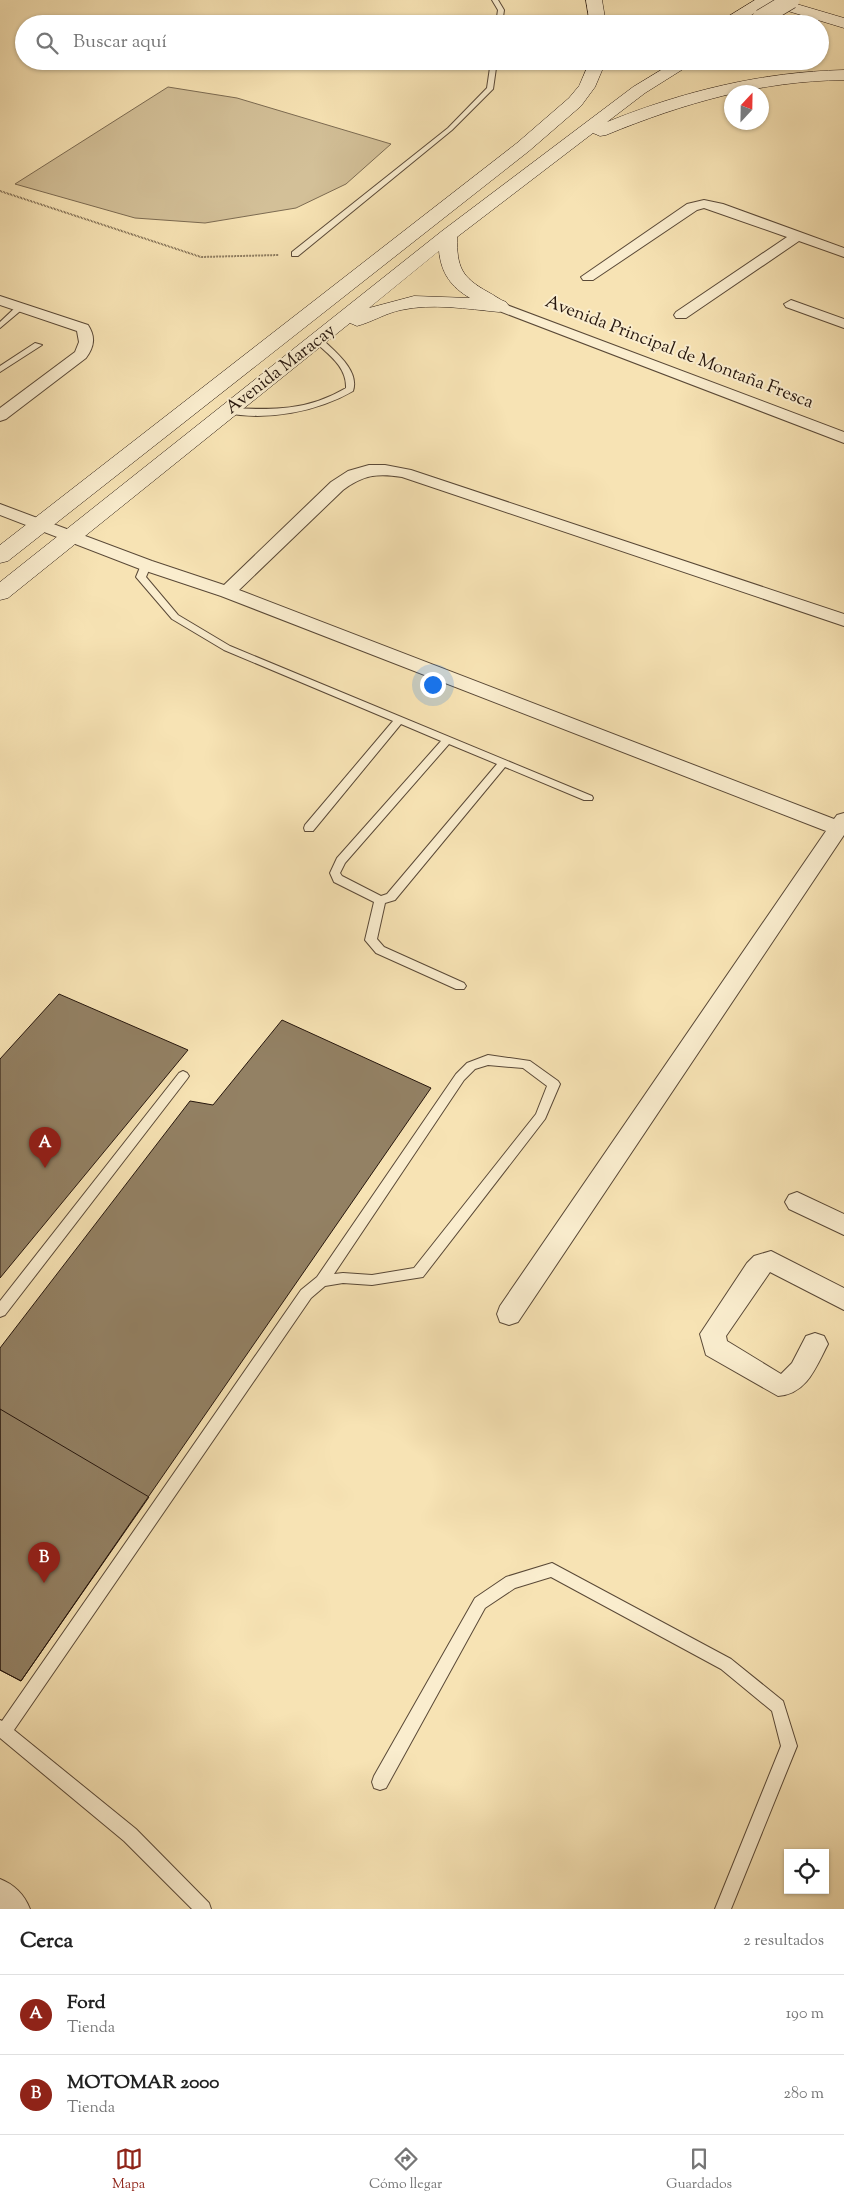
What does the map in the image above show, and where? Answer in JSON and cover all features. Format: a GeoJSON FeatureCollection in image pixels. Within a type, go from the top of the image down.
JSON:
{"type":"FeatureCollection","features":[{"type":"Feature","properties":{"kind":"street"},"geometry":{"type":"LineString","coordinates":[[594,0],[596,15]]}},
{"type":"Feature","properties":{"kind":"street"},"geometry":{"type":"LineString","coordinates":[[754,15],[766,0],[815,15]]}},
{"type":"Feature","properties":{"kind":"street"},"geometry":{"type":"LineString","coordinates":[[758,15],[791,0]]}},
{"type":"Feature","properties":{"kind":"street"},"geometry":{"type":"LineString","coordinates":[[829,19],[844,24]]}},
{"type":"Feature","properties":{"kind":"street"},"geometry":{"type":"LineString","coordinates":[[523,147],[575,102],[587,87],[594,70]]}},
{"type":"Feature","properties":{"kind":"street"},"geometry":{"type":"LineString","coordinates":[[523,147],[647,70]]}},
{"type":"Feature","properties":{"kind":"street"},"geometry":{"type":"LineString","coordinates":[[562,147],[639,90],[673,70]]}},
{"type":"Feature","properties":{"kind":"street"},"geometry":{"type":"LineString","coordinates":[[562,147],[631,118],[690,98],[750,84],[844,75]]}},
{"type":"Feature","properties":{"kind":"street","name":"Avenida Maracay"},"geometry":{"type":"LineString","coordinates":[[0,556],[38,524],[523,147]]}},
{"type":"Feature","properties":{"kind":"street","name":"Avenida Maracay"},"geometry":{"type":"LineString","coordinates":[[0,593],[448,235],[562,147]]}},
{"type":"Feature","properties":{"kind":"street"},"geometry":{"type":"LineString","coordinates":[[588,276],[692,207],[704,204],[718,207],[844,253]]}},
{"type":"Feature","properties":{"kind":"street"},"geometry":{"type":"LineString","coordinates":[[448,235],[447,259],[453,275],[468,290],[500,306]]}},
{"type":"Feature","properties":{"kind":"street"},"geometry":{"type":"LineString","coordinates":[[681,315],[798,236]]}},
{"type":"Feature","properties":{"kind":"street"},"geometry":{"type":"LineString","coordinates":[[0,300],[83,328],[87,337],[86,347],[81,356],[0,416]]}},
{"type":"Feature","properties":{"kind":"street"},"geometry":{"type":"LineString","coordinates":[[323,336],[386,308],[412,303],[439,302],[500,306]]}},
{"type":"Feature","properties":{"kind":"street"},"geometry":{"type":"LineString","coordinates":[[792,304],[844,324]]}},
{"type":"Feature","properties":{"kind":"street","name":"Avenida Principal de Montaña Fresca"},"geometry":{"type":"LineString","coordinates":[[500,306],[844,438]]}},
{"type":"Feature","properties":{"kind":"street"},"geometry":{"type":"LineString","coordinates":[[227,592],[337,486],[352,474],[370,468],[405,474],[844,620]]}},
{"type":"Feature","properties":{"kind":"street"},"geometry":{"type":"LineString","coordinates":[[0,509],[72,535],[146,565],[227,592],[841,824],[509,1314]]}},
{"type":"Feature","properties":{"kind":"street"},"geometry":{"type":"LineString","coordinates":[[798,1202],[844,1225]]}},
{"type":"Feature","properties":{"kind":"street"},"geometry":{"type":"LineString","coordinates":[[815,1344],[794,1381],[785,1386],[778,1385],[715,1347],[713,1334],[756,1270],[763,1264],[771,1261],[844,1300]]}},
{"type":"Feature","properties":{"kind":"street"},"geometry":{"type":"LineString","coordinates":[[0,1894],[15,1909]]}},
{"type":"Feature","properties":{"kind":"lane"},"geometry":{"type":"LineString","coordinates":[[495,0],[500,10],[500,15]]}},
{"type":"Feature","properties":{"kind":"lane"},"geometry":{"type":"LineString","coordinates":[[295,254],[450,129],[490,89],[493,70]]}},
{"type":"Feature","properties":{"kind":"lane"},"geometry":{"type":"LineString","coordinates":[[0,326],[22,307]]}},
{"type":"Feature","properties":{"kind":"lane"},"geometry":{"type":"LineString","coordinates":[[228,411],[272,413],[320,406],[350,389],[352,381],[323,336]]}},
{"type":"Feature","properties":{"kind":"lane"},"geometry":{"type":"LineString","coordinates":[[0,370],[38,345]]}},
{"type":"Feature","properties":{"kind":"lane"},"geometry":{"type":"LineString","coordinates":[[146,565],[140,577],[175,617],[227,648],[398,721],[448,739],[588,798]]}},
{"type":"Feature","properties":{"kind":"lane"},"geometry":{"type":"LineString","coordinates":[[309,828],[398,721]]}},
{"type":"Feature","properties":{"kind":"lane"},"geometry":{"type":"LineString","coordinates":[[448,739],[341,861],[335,873],[338,879],[380,900],[391,897],[503,763]]}},
{"type":"Feature","properties":{"kind":"lane"},"geometry":{"type":"LineString","coordinates":[[380,900],[371,940],[380,950],[460,986]]}},
{"type":"Feature","properties":{"kind":"lane"},"geometry":{"type":"LineString","coordinates":[[203,1909],[130,1835],[2,1730],[306,1294],[322,1281],[460,1077],[471,1066],[488,1060],[526,1064],[554,1084],[541,1116],[418,1273],[372,1280],[343,1278],[322,1281]]}},
{"type":"Feature","properties":{"kind":"lane"},"geometry":{"type":"LineString","coordinates":[[0,1311],[183,1076]]}},
{"type":"Feature","properties":{"kind":"lane"},"geometry":{"type":"LineString","coordinates":[[380,1782],[480,1604],[511,1582],[552,1570],[726,1664],[778,1706],[789,1746],[723,1909]]}},
{"type":"Feature","properties":{"kind":"path"},"geometry":{"type":"LineString","coordinates":[[0,191],[201,257],[295,254]]}},
{"type":"Feature","properties":{"kind":"shaded area"},"geometry":{"type":"Polygon","coordinates":[[[168,87],[237,98],[391,144],[346,184],[296,208],[205,223],[135,218],[15,184],[168,87]]]}},
{"type":"Feature","properties":{"kind":"building"},"geometry":{"type":"Polygon","coordinates":[[[59,994],[188,1050],[0,1278],[0,1059],[59,994]]]}},
{"type":"Feature","properties":{"kind":"building"},"geometry":{"type":"Polygon","coordinates":[[[282,1020],[431,1088],[21,1681],[0,1670],[0,1348],[190,1101],[213,1105],[282,1020]]]}},
{"type":"Feature","properties":{"kind":"building"},"geometry":{"type":"Polygon","coordinates":[[[0,1409],[149,1497],[21,1681],[0,1670],[0,1409]]]}},
{"type":"Feature","properties":{"kind":"place","name":"Ford"},"geometry":{"type":"Point","coordinates":[45,1168]}},
{"type":"Feature","properties":{"kind":"place","name":"MOTOMAR 2000"},"geometry":{"type":"Point","coordinates":[44,1583]}}]}
